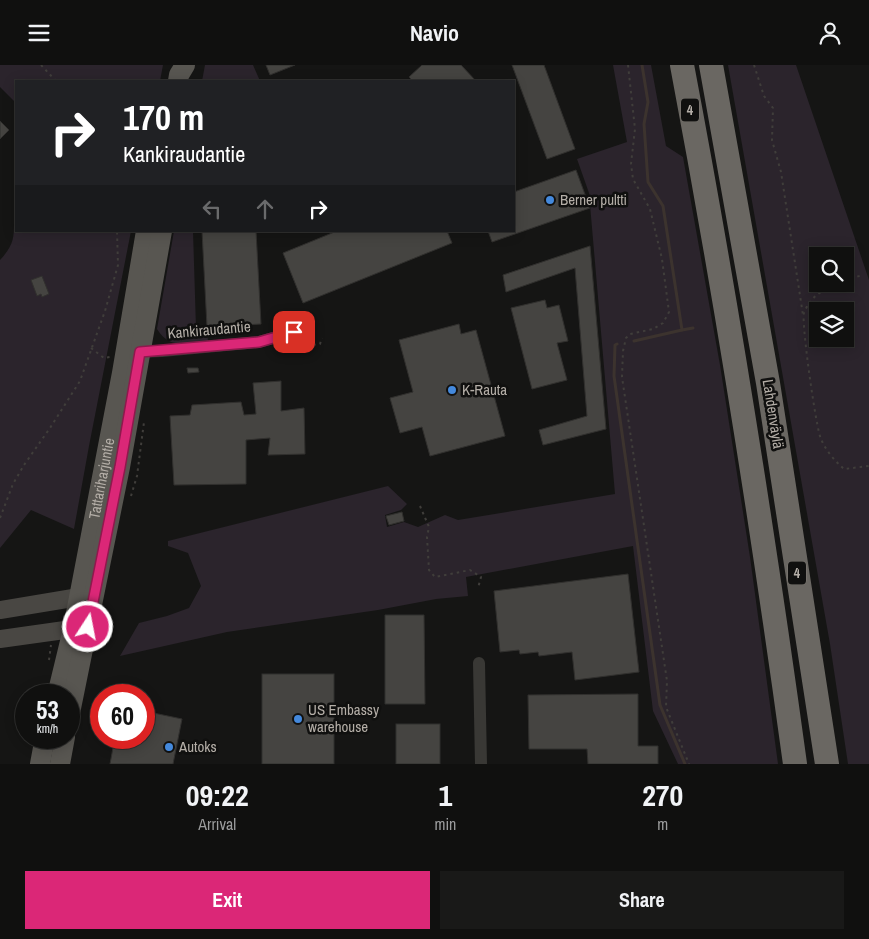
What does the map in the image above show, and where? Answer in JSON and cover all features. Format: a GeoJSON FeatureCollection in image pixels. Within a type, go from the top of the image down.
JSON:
{"type":"FeatureCollection","features":[{"type":"Feature","properties":{"kind":"highway","name":"Lahdenväylä"},"geometry":{"type":"LineString","coordinates":[[682,65],[699,154],[768,565],[793,764]]}},
{"type":"Feature","properties":{"kind":"highway","name":"Lahdenväylä"},"geometry":{"type":"LineString","coordinates":[[711,65],[768,383],[827,764]]}},
{"type":"Feature","properties":{"kind":"main road"},"geometry":{"type":"LineString","coordinates":[[178,80],[179,75],[187,65]]}},
{"type":"Feature","properties":{"kind":"main road"},"geometry":{"type":"LineString","coordinates":[[187,65],[188,80]]}},
{"type":"Feature","properties":{"kind":"main road","name":"Tattariharjuntie"},"geometry":{"type":"LineString","coordinates":[[74,684],[87,596],[118,477],[126,353],[146,232]]}},
{"type":"Feature","properties":{"kind":"main road","name":"Tattariharjuntie"},"geometry":{"type":"LineString","coordinates":[[126,353],[162,232]]}},
{"type":"Feature","properties":{"kind":"main road"},"geometry":{"type":"LineString","coordinates":[[0,610],[87,596]]}},
{"type":"Feature","properties":{"kind":"main road"},"geometry":{"type":"LineString","coordinates":[[0,639],[81,628]]}},
{"type":"Feature","properties":{"kind":"main road","name":"Tattariharjuntie"},"geometry":{"type":"LineString","coordinates":[[61,684],[81,628]]}},
{"type":"Feature","properties":{"kind":"main road"},"geometry":{"type":"LineString","coordinates":[[40,764],[43,749]]}},
{"type":"Feature","properties":{"kind":"main road"},"geometry":{"type":"LineString","coordinates":[[60,764],[63,749]]}},
{"type":"Feature","properties":{"kind":"street","name":"Kankiraudantie"},"geometry":{"type":"LineString","coordinates":[[126,353],[259,342],[294,332]]}},
{"type":"Feature","properties":{"kind":"street"},"geometry":{"type":"LineString","coordinates":[[479,663],[481,764]]}},
{"type":"Feature","properties":{"kind":"path"},"geometry":{"type":"LineString","coordinates":[[41,65],[55,80]]}},
{"type":"Feature","properties":{"kind":"path"},"geometry":{"type":"LineString","coordinates":[[628,65],[635,129],[631,164],[633,179],[650,209],[662,259],[669,312],[663,323],[653,329],[630,333],[626,338],[623,351],[622,377],[668,681],[666,707],[689,764]]}},
{"type":"Feature","properties":{"kind":"path"},"geometry":{"type":"LineString","coordinates":[[754,65],[764,96],[773,108],[772,140],[781,172],[803,315],[808,369],[820,438],[834,460],[844,469],[869,466]]}},
{"type":"Feature","properties":{"kind":"path"},"geometry":{"type":"LineString","coordinates":[[0,519],[13,485],[24,465],[80,381],[105,311],[118,265],[117,232]]}},
{"type":"Feature","properties":{"kind":"path"},"geometry":{"type":"LineString","coordinates":[[854,278],[862,275]]}},
{"type":"Feature","properties":{"kind":"path"},"geometry":{"type":"LineString","coordinates":[[803,315],[812,299],[820,292]]}},
{"type":"Feature","properties":{"kind":"path"},"geometry":{"type":"LineString","coordinates":[[91,348],[104,358],[126,353]]}},
{"type":"Feature","properties":{"kind":"path"},"geometry":{"type":"LineString","coordinates":[[420,506],[429,527],[427,537],[429,570],[435,577],[470,570],[480,577],[478,588]]}},
{"type":"Feature","properties":{"kind":"shaded area"},"geometry":{"type":"Polygon","coordinates":[[[0,65],[163,65],[160,80],[15,80],[15,102],[0,87],[0,65]]]}},
{"type":"Feature","properties":{"kind":"shaded area"},"geometry":{"type":"Polygon","coordinates":[[[205,65],[253,65],[260,80],[202,80],[205,65]]]}},
{"type":"Feature","properties":{"kind":"shaded area"},"geometry":{"type":"Polygon","coordinates":[[[613,65],[651,65],[666,146],[683,157],[720,365],[750,557],[778,764],[678,764],[653,711],[633,546],[466,577],[468,596],[436,599],[378,610],[227,632],[120,656],[139,623],[189,608],[201,586],[188,553],[168,546],[168,541],[388,486],[407,504],[401,510],[385,515],[387,527],[404,522],[418,527],[445,515],[458,520],[615,494],[589,193],[577,159],[627,142],[613,65]]]}},
{"type":"Feature","properties":{"kind":"shaded area"},"geometry":{"type":"Polygon","coordinates":[[[728,65],[796,65],[869,280],[869,764],[848,764],[830,644],[728,65]]]}},
{"type":"Feature","properties":{"kind":"shaded area"},"geometry":{"type":"Polygon","coordinates":[[[14,216],[15,232],[131,232],[74,529],[31,510],[0,548],[0,260],[11,245],[14,235],[14,216]]]}},
{"type":"Feature","properties":{"kind":"shaded area"},"geometry":{"type":"Polygon","coordinates":[[[174,232],[193,232],[196,328],[207,329],[208,341],[186,344],[173,343],[162,336],[157,329],[174,232]]]}},
{"type":"Feature","properties":{"kind":"building"},"geometry":{"type":"Polygon","coordinates":[[[266,65],[295,65],[270,75],[266,65]]]}},
{"type":"Feature","properties":{"kind":"building"},"geometry":{"type":"Polygon","coordinates":[[[422,65],[461,65],[475,80],[412,80],[409,77],[422,65]]]}},
{"type":"Feature","properties":{"kind":"building"},"geometry":{"type":"Polygon","coordinates":[[[512,65],[544,65],[575,149],[547,159],[512,65]]]}},
{"type":"Feature","properties":{"kind":"building"},"geometry":{"type":"Polygon","coordinates":[[[0,121],[9,130],[0,139],[0,121]]]}},
{"type":"Feature","properties":{"kind":"building","name":"Berner pultti"},"geometry":{"type":"Polygon","coordinates":[[[576,170],[590,208],[492,242],[488,232],[515,232],[515,192],[576,170]]]}},
{"type":"Feature","properties":{"kind":"building"},"geometry":{"type":"Polygon","coordinates":[[[202,232],[256,232],[261,324],[207,327],[202,232]]]}},
{"type":"Feature","properties":{"kind":"building"},"geometry":{"type":"Polygon","coordinates":[[[335,232],[447,232],[452,243],[303,303],[283,253],[335,232]]]}},
{"type":"Feature","properties":{"kind":"building"},"geometry":{"type":"Polygon","coordinates":[[[590,246],[606,429],[543,445],[539,430],[587,416],[575,268],[506,292],[503,275],[590,246]]]}},
{"type":"Feature","properties":{"kind":"building"},"geometry":{"type":"Polygon","coordinates":[[[42,276],[49,294],[42,297],[41,294],[37,296],[31,280],[42,276]]]}},
{"type":"Feature","properties":{"kind":"building"},"geometry":{"type":"Polygon","coordinates":[[[545,300],[547,308],[559,305],[568,341],[557,343],[567,380],[532,389],[511,308],[545,300]]]}},
{"type":"Feature","properties":{"kind":"building","name":"K-Rauta"},"geometry":{"type":"Polygon","coordinates":[[[459,324],[461,334],[476,330],[505,436],[430,456],[422,427],[400,433],[390,398],[413,392],[399,340],[459,324]]]}},
{"type":"Feature","properties":{"kind":"building"},"geometry":{"type":"Polygon","coordinates":[[[187,368],[198,368],[199,372],[188,373],[187,368]]]}},
{"type":"Feature","properties":{"kind":"building"},"geometry":{"type":"Polygon","coordinates":[[[281,381],[281,411],[304,408],[305,454],[268,455],[270,438],[246,440],[246,484],[174,485],[170,416],[190,415],[192,405],[241,402],[244,415],[256,414],[253,383],[281,381]]]}},
{"type":"Feature","properties":{"kind":"building"},"geometry":{"type":"Polygon","coordinates":[[[402,512],[404,521],[389,525],[386,516],[402,512]]]}},
{"type":"Feature","properties":{"kind":"building"},"geometry":{"type":"Polygon","coordinates":[[[628,574],[639,672],[575,680],[572,652],[539,656],[538,652],[520,654],[519,650],[500,652],[494,591],[628,574]]]}},
{"type":"Feature","properties":{"kind":"building"},"geometry":{"type":"Polygon","coordinates":[[[385,615],[424,615],[425,704],[385,704],[385,615]]]}},
{"type":"Feature","properties":{"kind":"building","name":"US Embassy warehouse"},"geometry":{"type":"Polygon","coordinates":[[[262,674],[334,674],[334,764],[262,764],[262,674]]]}},
{"type":"Feature","properties":{"kind":"building"},"geometry":{"type":"Polygon","coordinates":[[[638,694],[638,746],[658,746],[658,764],[588,764],[587,749],[529,749],[528,695],[638,694]]]}},
{"type":"Feature","properties":{"kind":"building"},"geometry":{"type":"Polygon","coordinates":[[[155,713],[182,719],[173,764],[110,764],[113,749],[155,749],[155,713]]]}},
{"type":"Feature","properties":{"kind":"building"},"geometry":{"type":"Polygon","coordinates":[[[396,724],[440,724],[440,764],[396,764],[396,724]]]}},
{"type":"Feature","properties":{"kind":"waterway"},"geometry":{"type":"LineString","coordinates":[[634,341],[682,330],[663,206],[648,182],[644,124],[648,102],[642,65]]}},
{"type":"Feature","properties":{"kind":"waterway"},"geometry":{"type":"LineString","coordinates":[[682,330],[693,328]]}},
{"type":"Feature","properties":{"kind":"waterway"},"geometry":{"type":"LineString","coordinates":[[617,344],[615,345],[614,376],[660,705],[685,764]]}},
{"type":"Feature","properties":{"kind":"place","name":"Berner pultti"},"geometry":{"type":"Point","coordinates":[550,200]}},
{"type":"Feature","properties":{"kind":"place","name":"K-Rauta"},"geometry":{"type":"Point","coordinates":[452,390]}},
{"type":"Feature","properties":{"kind":"place","name":"US Embassy warehouse"},"geometry":{"type":"Point","coordinates":[298,719]}},
{"type":"Feature","properties":{"kind":"place","name":"Autoks"},"geometry":{"type":"Point","coordinates":[169,747]}},
{"type":"Feature","properties":{"kind":"route"},"geometry":{"type":"LineString","coordinates":[[88,627],[120,467],[140,352],[259,342],[294,332]]}}]}
